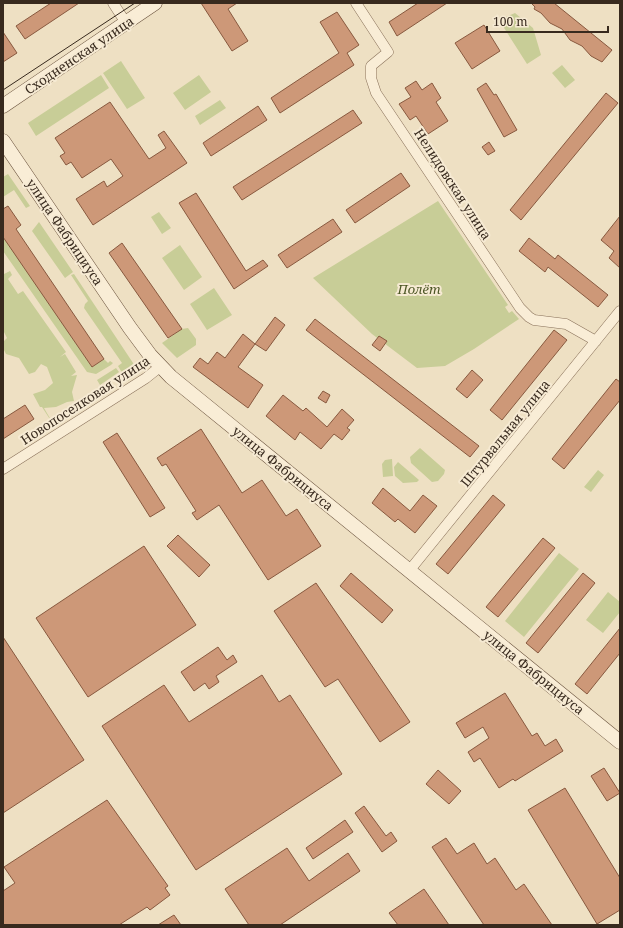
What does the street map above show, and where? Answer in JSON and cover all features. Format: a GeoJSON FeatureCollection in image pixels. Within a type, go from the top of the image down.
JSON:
{"type":"FeatureCollection","features":[{"type":"Feature","properties":{"kind":"main road","name":"Сходненская улица"},"geometry":{"type":"LineString","coordinates":[[3,106],[155,3]]}},
{"type":"Feature","properties":{"kind":"main road","name":"улица Фабрициуса"},"geometry":{"type":"LineString","coordinates":[[3,141],[130,328],[161,366],[200,401],[620,742]]}},
{"type":"Feature","properties":{"kind":"street"},"geometry":{"type":"LineString","coordinates":[[113,3],[126,23]]}},
{"type":"Feature","properties":{"kind":"street","name":"Нелидовская улица"},"geometry":{"type":"LineString","coordinates":[[356,3],[388,52],[371,66],[370,78],[376,93],[444,192],[512,298],[529,317],[541,322],[572,326],[596,341]]}},
{"type":"Feature","properties":{"kind":"street","name":"Штурвальная улица"},"geometry":{"type":"LineString","coordinates":[[409,571],[620,311]]}},
{"type":"Feature","properties":{"kind":"street","name":"Новопоселковая улица"},"geometry":{"type":"LineString","coordinates":[[3,469],[146,378],[161,366]]}},
{"type":"Feature","properties":{"kind":"green space"},"geometry":{"type":"Polygon","coordinates":[[[515,13],[533,28],[541,55],[527,64],[499,20],[515,13]]]}},
{"type":"Feature","properties":{"kind":"green space"},"geometry":{"type":"Polygon","coordinates":[[[121,61],[145,98],[127,109],[103,73],[121,61]]]}},
{"type":"Feature","properties":{"kind":"green space"},"geometry":{"type":"Polygon","coordinates":[[[562,65],[575,80],[565,88],[552,73],[562,65]]]}},
{"type":"Feature","properties":{"kind":"green space"},"geometry":{"type":"Polygon","coordinates":[[[101,75],[109,88],[36,136],[28,123],[101,75]]]}},
{"type":"Feature","properties":{"kind":"green space"},"geometry":{"type":"Polygon","coordinates":[[[199,75],[211,92],[185,110],[173,93],[199,75]]]}},
{"type":"Feature","properties":{"kind":"green space"},"geometry":{"type":"Polygon","coordinates":[[[220,100],[226,108],[200,125],[195,116],[220,100]]]}},
{"type":"Feature","properties":{"kind":"green space"},"geometry":{"type":"Polygon","coordinates":[[[8,174],[30,206],[26,208],[14,190],[3,197],[3,177],[8,174]]]}},
{"type":"Feature","properties":{"kind":"green space","name":"Полёт"},"geometry":{"type":"Polygon","coordinates":[[[438,201],[508,305],[505,307],[509,313],[512,311],[519,319],[445,366],[417,368],[372,334],[313,278],[438,201]]]}},
{"type":"Feature","properties":{"kind":"green space"},"geometry":{"type":"Polygon","coordinates":[[[159,212],[171,228],[162,234],[151,217],[159,212]]]}},
{"type":"Feature","properties":{"kind":"green space"},"geometry":{"type":"Polygon","coordinates":[[[39,222],[73,272],[65,278],[32,231],[39,222]]]}},
{"type":"Feature","properties":{"kind":"green space"},"geometry":{"type":"Polygon","coordinates":[[[5,239],[92,367],[104,359],[108,363],[110,361],[113,363],[111,365],[96,374],[87,372],[3,251],[3,241],[5,239]]]}},
{"type":"Feature","properties":{"kind":"green space"},"geometry":{"type":"Polygon","coordinates":[[[180,245],[202,277],[184,290],[162,258],[180,245]]]}},
{"type":"Feature","properties":{"kind":"green space"},"geometry":{"type":"Polygon","coordinates":[[[10,271],[12,275],[8,279],[18,294],[23,291],[66,352],[60,357],[65,354],[76,372],[71,376],[77,375],[72,392],[74,401],[67,402],[56,407],[44,408],[55,427],[42,407],[40,407],[33,394],[45,390],[53,383],[47,367],[41,364],[35,372],[29,374],[19,358],[6,354],[3,348],[3,342],[7,338],[3,330],[3,272],[4,274],[10,271]]]}},
{"type":"Feature","properties":{"kind":"green space"},"geometry":{"type":"Polygon","coordinates":[[[74,274],[139,372],[128,381],[129,378],[126,374],[124,376],[118,366],[122,363],[84,308],[88,301],[71,275],[74,274]]]}},
{"type":"Feature","properties":{"kind":"green space"},"geometry":{"type":"Polygon","coordinates":[[[214,288],[232,315],[207,330],[190,304],[214,288]]]}},
{"type":"Feature","properties":{"kind":"green space"},"geometry":{"type":"Polygon","coordinates":[[[188,328],[196,339],[196,345],[177,358],[162,343],[182,329],[188,328]]]}},
{"type":"Feature","properties":{"kind":"green space"},"geometry":{"type":"Polygon","coordinates":[[[116,368],[119,372],[100,385],[97,380],[116,368]]]}},
{"type":"Feature","properties":{"kind":"green space"},"geometry":{"type":"Polygon","coordinates":[[[420,448],[445,470],[444,474],[438,481],[432,482],[411,463],[410,457],[420,448]]]}},
{"type":"Feature","properties":{"kind":"green space"},"geometry":{"type":"Polygon","coordinates":[[[392,459],[393,476],[383,477],[382,464],[385,460],[392,459]]]}},
{"type":"Feature","properties":{"kind":"green space"},"geometry":{"type":"Polygon","coordinates":[[[398,462],[419,480],[417,482],[403,483],[395,476],[394,467],[398,462]]]}},
{"type":"Feature","properties":{"kind":"green space"},"geometry":{"type":"Polygon","coordinates":[[[598,470],[604,475],[591,492],[584,487],[598,470]]]}},
{"type":"Feature","properties":{"kind":"green space"},"geometry":{"type":"Polygon","coordinates":[[[559,553],[579,569],[524,637],[505,621],[559,553]]]}},
{"type":"Feature","properties":{"kind":"green space"},"geometry":{"type":"Polygon","coordinates":[[[608,592],[620,602],[620,612],[603,633],[586,620],[608,592]]]}},
{"type":"Feature","properties":{"kind":"building"},"geometry":{"type":"Polygon","coordinates":[[[51,3],[79,3],[25,39],[16,26],[51,3]]]}},
{"type":"Feature","properties":{"kind":"building"},"geometry":{"type":"Polygon","coordinates":[[[201,3],[237,3],[228,9],[248,41],[232,51],[201,3]]]}},
{"type":"Feature","properties":{"kind":"building"},"geometry":{"type":"Polygon","coordinates":[[[418,3],[447,3],[397,36],[389,22],[418,3]]]}},
{"type":"Feature","properties":{"kind":"building"},"geometry":{"type":"Polygon","coordinates":[[[531,3],[554,3],[612,50],[602,62],[591,56],[582,46],[570,40],[562,29],[550,23],[541,13],[534,9],[535,7],[531,3]]]}},
{"type":"Feature","properties":{"kind":"building"},"geometry":{"type":"Polygon","coordinates":[[[337,12],[359,45],[347,53],[354,65],[280,113],[271,98],[339,53],[320,22],[337,12]]]}},
{"type":"Feature","properties":{"kind":"building"},"geometry":{"type":"Polygon","coordinates":[[[484,25],[500,51],[472,69],[455,43],[484,25]]]}},
{"type":"Feature","properties":{"kind":"building"},"geometry":{"type":"Polygon","coordinates":[[[3,32],[17,53],[3,62],[3,32]]]}},
{"type":"Feature","properties":{"kind":"building"},"geometry":{"type":"Polygon","coordinates":[[[416,81],[422,90],[432,83],[441,98],[436,102],[448,121],[428,134],[416,116],[410,120],[399,104],[411,97],[405,88],[416,81]]]}},
{"type":"Feature","properties":{"kind":"building"},"geometry":{"type":"Polygon","coordinates":[[[486,83],[494,95],[496,94],[517,130],[504,137],[477,89],[486,83]]]}},
{"type":"Feature","properties":{"kind":"building"},"geometry":{"type":"Polygon","coordinates":[[[606,93],[618,103],[521,220],[510,210],[606,93]]]}},
{"type":"Feature","properties":{"kind":"building"},"geometry":{"type":"Polygon","coordinates":[[[110,102],[149,159],[166,148],[158,135],[164,131],[187,163],[93,225],[76,199],[104,181],[107,187],[123,176],[111,159],[82,178],[71,162],[66,165],[60,156],[65,153],[55,138],[110,102]]]}},
{"type":"Feature","properties":{"kind":"building"},"geometry":{"type":"Polygon","coordinates":[[[258,106],[267,120],[211,156],[203,143],[258,106]]]}},
{"type":"Feature","properties":{"kind":"building"},"geometry":{"type":"Polygon","coordinates":[[[353,110],[362,123],[242,200],[233,187],[353,110]]]}},
{"type":"Feature","properties":{"kind":"building"},"geometry":{"type":"Polygon","coordinates":[[[489,142],[495,151],[488,155],[482,147],[489,142]]]}},
{"type":"Feature","properties":{"kind":"building"},"geometry":{"type":"Polygon","coordinates":[[[401,173],[410,186],[355,223],[346,210],[401,173]]]}},
{"type":"Feature","properties":{"kind":"building"},"geometry":{"type":"Polygon","coordinates":[[[196,193],[246,271],[263,260],[268,266],[234,289],[179,203],[196,193]]]}},
{"type":"Feature","properties":{"kind":"building"},"geometry":{"type":"Polygon","coordinates":[[[8,206],[21,225],[16,229],[104,359],[92,367],[3,237],[3,209],[8,206]]]}},
{"type":"Feature","properties":{"kind":"building"},"geometry":{"type":"Polygon","coordinates":[[[620,216],[620,268],[609,258],[614,251],[601,240],[620,216]]]}},
{"type":"Feature","properties":{"kind":"building"},"geometry":{"type":"Polygon","coordinates":[[[333,219],[342,232],[287,268],[278,255],[333,219]]]}},
{"type":"Feature","properties":{"kind":"building"},"geometry":{"type":"Polygon","coordinates":[[[529,238],[555,259],[558,255],[608,295],[598,307],[548,267],[545,272],[519,251],[529,238]]]}},
{"type":"Feature","properties":{"kind":"building"},"geometry":{"type":"Polygon","coordinates":[[[122,243],[182,329],[168,338],[109,253],[122,243]]]}},
{"type":"Feature","properties":{"kind":"building"},"geometry":{"type":"Polygon","coordinates":[[[275,317],[285,325],[266,351],[255,344],[275,317]]]}},
{"type":"Feature","properties":{"kind":"building"},"geometry":{"type":"Polygon","coordinates":[[[315,319],[479,446],[470,457],[306,330],[315,319]]]}},
{"type":"Feature","properties":{"kind":"building"},"geometry":{"type":"Polygon","coordinates":[[[554,330],[567,340],[502,420],[490,410],[554,330]]]}},
{"type":"Feature","properties":{"kind":"building"},"geometry":{"type":"Polygon","coordinates":[[[243,334],[255,344],[238,367],[263,385],[248,408],[193,367],[200,358],[208,364],[217,352],[225,358],[243,334]]]}},
{"type":"Feature","properties":{"kind":"building"},"geometry":{"type":"Polygon","coordinates":[[[379,336],[387,341],[380,351],[372,345],[379,336]]]}},
{"type":"Feature","properties":{"kind":"building"},"geometry":{"type":"Polygon","coordinates":[[[472,370],[483,380],[467,398],[456,389],[472,370]]]}},
{"type":"Feature","properties":{"kind":"building"},"geometry":{"type":"Polygon","coordinates":[[[616,379],[620,382],[620,400],[564,469],[552,459],[616,379]]]}},
{"type":"Feature","properties":{"kind":"building"},"geometry":{"type":"Polygon","coordinates":[[[323,391],[330,395],[326,403],[318,398],[323,391]]]}},
{"type":"Feature","properties":{"kind":"building"},"geometry":{"type":"Polygon","coordinates":[[[283,395],[303,411],[306,408],[327,427],[342,409],[354,420],[347,428],[350,430],[342,440],[334,434],[321,449],[300,432],[295,440],[266,416],[283,395]]]}},
{"type":"Feature","properties":{"kind":"building"},"geometry":{"type":"Polygon","coordinates":[[[25,405],[34,419],[3,439],[3,419],[25,405]]]}},
{"type":"Feature","properties":{"kind":"building"},"geometry":{"type":"Polygon","coordinates":[[[201,429],[242,493],[262,480],[286,516],[297,509],[321,546],[268,580],[219,505],[197,520],[192,513],[196,511],[166,464],[162,466],[157,458],[201,429]]]}},
{"type":"Feature","properties":{"kind":"building"},"geometry":{"type":"Polygon","coordinates":[[[117,433],[165,508],[150,517],[103,442],[117,433]]]}},
{"type":"Feature","properties":{"kind":"building"},"geometry":{"type":"Polygon","coordinates":[[[383,488],[410,511],[423,495],[437,506],[415,533],[398,519],[395,522],[372,503],[383,488]]]}},
{"type":"Feature","properties":{"kind":"building"},"geometry":{"type":"Polygon","coordinates":[[[493,495],[505,505],[448,574],[436,564],[493,495]]]}},
{"type":"Feature","properties":{"kind":"building"},"geometry":{"type":"Polygon","coordinates":[[[178,535],[210,565],[199,577],[167,546],[178,535]]]}},
{"type":"Feature","properties":{"kind":"building"},"geometry":{"type":"Polygon","coordinates":[[[543,538],[555,548],[498,617],[486,607],[543,538]]]}},
{"type":"Feature","properties":{"kind":"building"},"geometry":{"type":"Polygon","coordinates":[[[144,546],[196,625],[88,697],[36,618],[144,546]]]}},
{"type":"Feature","properties":{"kind":"building"},"geometry":{"type":"Polygon","coordinates":[[[351,573],[393,610],[382,623],[340,586],[351,573]]]}},
{"type":"Feature","properties":{"kind":"building"},"geometry":{"type":"Polygon","coordinates":[[[583,573],[595,583],[538,653],[526,643],[583,573]]]}},
{"type":"Feature","properties":{"kind":"building"},"geometry":{"type":"Polygon","coordinates":[[[316,583],[410,722],[380,742],[338,679],[325,687],[274,611],[316,583]]]}},
{"type":"Feature","properties":{"kind":"building"},"geometry":{"type":"Polygon","coordinates":[[[620,628],[620,653],[587,694],[575,684],[620,628]]]}},
{"type":"Feature","properties":{"kind":"building"},"geometry":{"type":"Polygon","coordinates":[[[3,637],[84,760],[3,813],[3,637]]]}},
{"type":"Feature","properties":{"kind":"building"},"geometry":{"type":"Polygon","coordinates":[[[218,647],[227,660],[233,655],[237,662],[216,676],[219,682],[209,689],[205,683],[194,691],[181,672],[218,647]]]}},
{"type":"Feature","properties":{"kind":"building"},"geometry":{"type":"Polygon","coordinates":[[[262,675],[279,702],[290,695],[342,774],[196,870],[102,726],[164,685],[189,722],[262,675]]]}},
{"type":"Feature","properties":{"kind":"building"},"geometry":{"type":"Polygon","coordinates":[[[505,693],[532,736],[537,733],[545,746],[556,739],[563,751],[515,781],[513,779],[499,788],[480,758],[474,762],[468,752],[489,738],[483,727],[465,738],[456,723],[505,693]]]}},
{"type":"Feature","properties":{"kind":"building"},"geometry":{"type":"Polygon","coordinates":[[[604,768],[620,793],[607,801],[591,776],[604,768]]]}},
{"type":"Feature","properties":{"kind":"building"},"geometry":{"type":"Polygon","coordinates":[[[438,770],[461,791],[449,804],[426,784],[438,770]]]}},
{"type":"Feature","properties":{"kind":"building"},"geometry":{"type":"Polygon","coordinates":[[[565,788],[620,878],[620,910],[597,924],[528,810],[565,788]]]}},
{"type":"Feature","properties":{"kind":"building"},"geometry":{"type":"Polygon","coordinates":[[[107,800],[168,886],[165,888],[170,895],[150,910],[147,907],[119,925],[3,925],[3,891],[15,883],[4,867],[107,800]]]}},
{"type":"Feature","properties":{"kind":"building"},"geometry":{"type":"Polygon","coordinates":[[[364,806],[386,836],[391,832],[397,841],[382,852],[355,813],[364,806]]]}},
{"type":"Feature","properties":{"kind":"building"},"geometry":{"type":"Polygon","coordinates":[[[345,820],[353,832],[313,859],[306,848],[345,820]]]}},
{"type":"Feature","properties":{"kind":"building"},"geometry":{"type":"Polygon","coordinates":[[[446,838],[457,854],[474,843],[487,864],[495,858],[516,890],[524,884],[552,925],[484,925],[432,847],[446,838]]]}},
{"type":"Feature","properties":{"kind":"building"},"geometry":{"type":"Polygon","coordinates":[[[287,848],[309,881],[348,853],[360,871],[280,925],[249,925],[225,889],[287,848]]]}},
{"type":"Feature","properties":{"kind":"building"},"geometry":{"type":"Polygon","coordinates":[[[424,889],[449,925],[398,925],[389,913],[424,889]]]}},
{"type":"Feature","properties":{"kind":"building"},"geometry":{"type":"Polygon","coordinates":[[[174,915],[181,925],[158,925],[174,915]]]}},
{"type":"Feature","properties":{"kind":"tram line"},"geometry":{"type":"LineString","coordinates":[[3,90],[135,3]]}}]}
